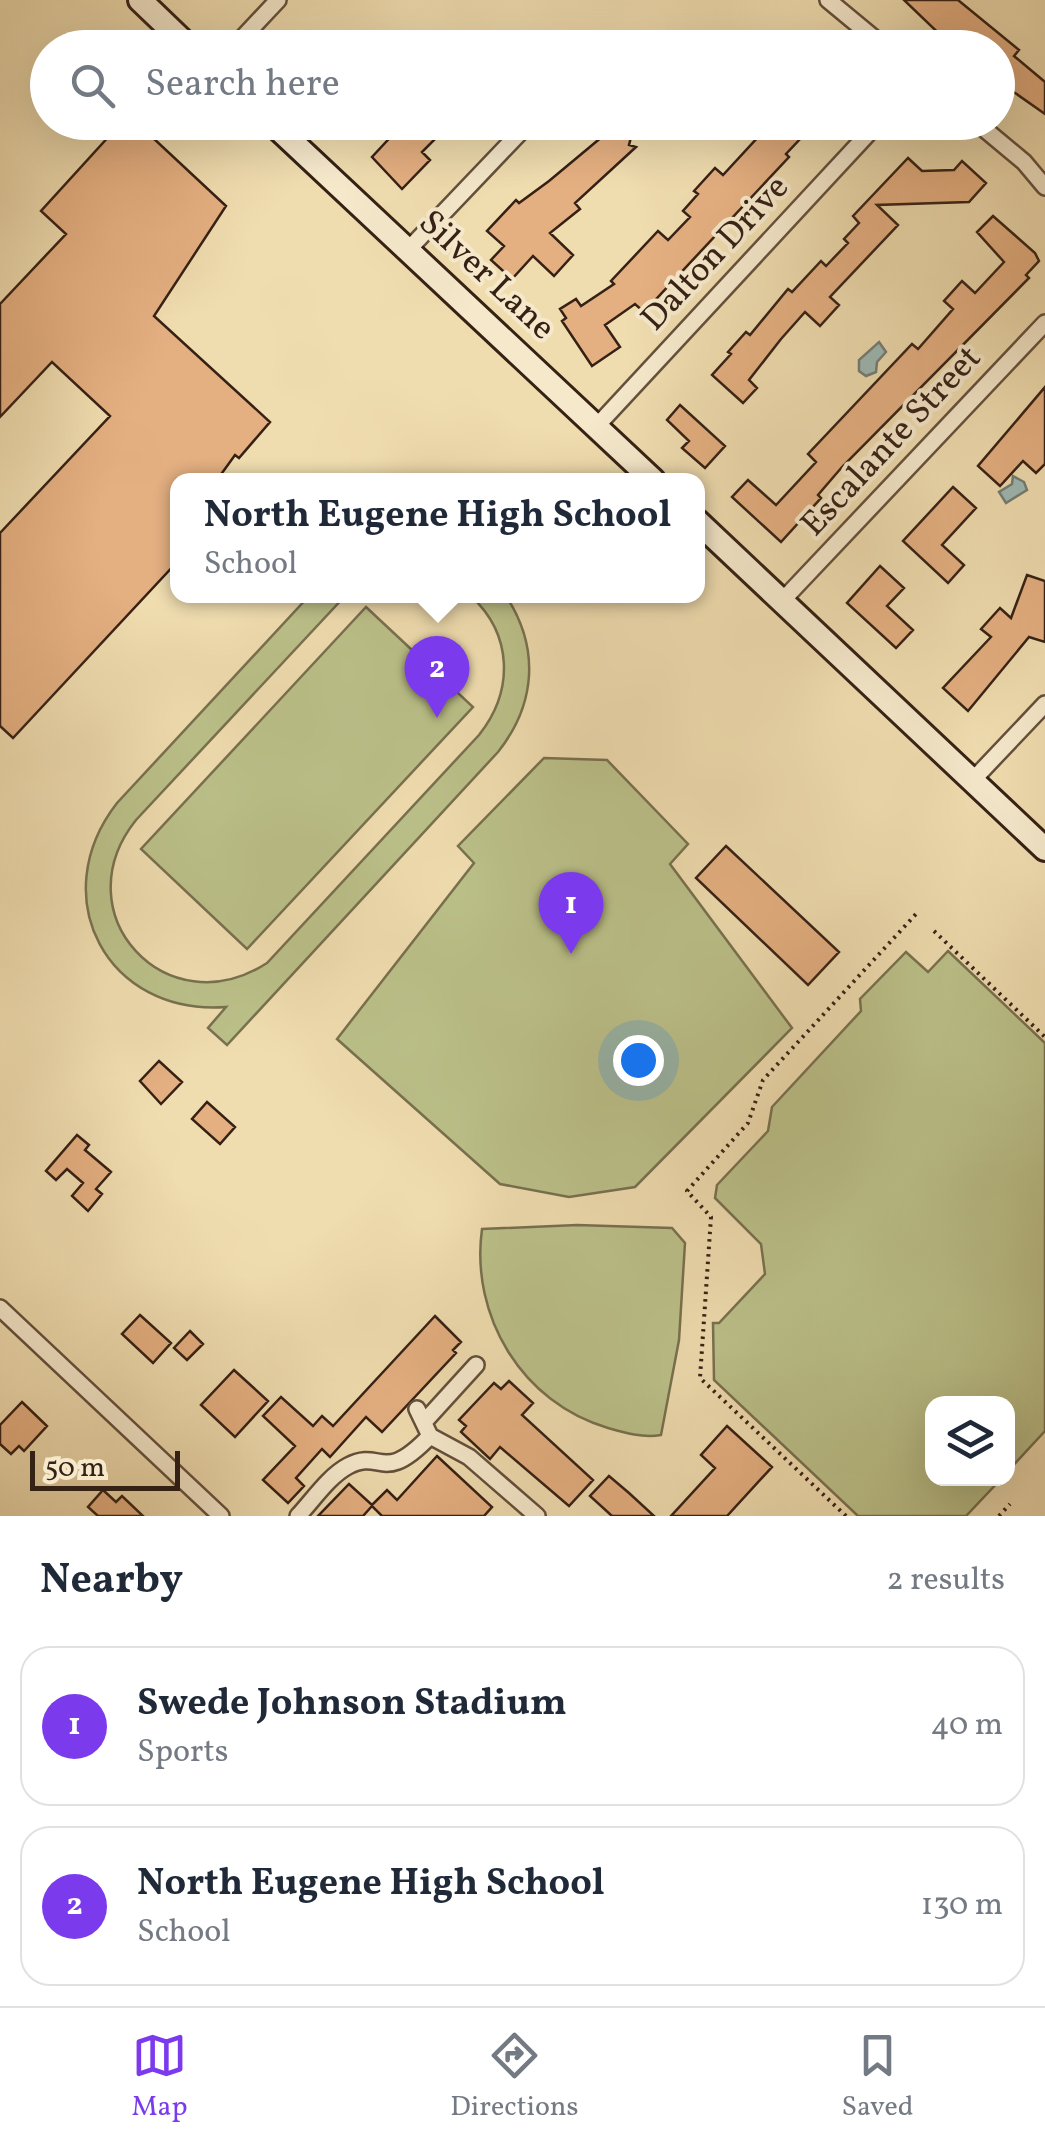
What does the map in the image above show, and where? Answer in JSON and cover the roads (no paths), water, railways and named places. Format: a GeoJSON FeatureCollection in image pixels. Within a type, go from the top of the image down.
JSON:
{"type":"FeatureCollection","features":[{"type":"Feature","properties":{"kind":"street"},"geometry":{"type":"LineString","coordinates":[[140,0],[171,30]]}},
{"type":"Feature","properties":{"kind":"street"},"geometry":{"type":"LineString","coordinates":[[250,30],[278,0]]}},
{"type":"Feature","properties":{"kind":"street"},"geometry":{"type":"LineString","coordinates":[[828,0],[864,30]]}},
{"type":"Feature","properties":{"kind":"street","name":"Silver Lane"},"geometry":{"type":"LineString","coordinates":[[290,140],[645,473]]}},
{"type":"Feature","properties":{"kind":"street"},"geometry":{"type":"LineString","coordinates":[[408,250],[513,140]]}},
{"type":"Feature","properties":{"kind":"street","name":"Dalton Drive"},"geometry":{"type":"LineString","coordinates":[[596,427],[862,140]]}},
{"type":"Feature","properties":{"kind":"street"},"geometry":{"type":"LineString","coordinates":[[998,140],[1045,187]]}},
{"type":"Feature","properties":{"kind":"street","name":"Escalante Street"},"geometry":{"type":"LineString","coordinates":[[782,602],[1045,323]]}},
{"type":"Feature","properties":{"kind":"street"},"geometry":{"type":"LineString","coordinates":[[705,529],[1045,849]]}},
{"type":"Feature","properties":{"kind":"street"},"geometry":{"type":"LineString","coordinates":[[972,781],[1045,704]]}},
{"type":"Feature","properties":{"kind":"street"},"geometry":{"type":"LineString","coordinates":[[0,1308],[220,1516]]}},
{"type":"Feature","properties":{"kind":"street"},"geometry":{"type":"LineString","coordinates":[[298,1516],[345,1467],[356,1462],[393,1465],[408,1460],[424,1422],[476,1365]]}},
{"type":"Feature","properties":{"kind":"street"},"geometry":{"type":"LineString","coordinates":[[424,1422],[537,1516]]}},
{"type":"Feature","properties":{"kind":"water"},"geometry":{"type":"Polygon","coordinates":[[[879,342],[886,352],[877,362],[876,372],[866,376],[859,371],[859,360],[879,342]]]}},
{"type":"Feature","properties":{"kind":"water"},"geometry":{"type":"Polygon","coordinates":[[[1013,476],[1024,482],[1027,490],[1006,503],[999,492],[1012,484],[1013,476]]]}},
{"type":"Feature","properties":{"kind":"place","name":"North Eugene High School"},"geometry":{"type":"Point","coordinates":[437,718]}},
{"type":"Feature","properties":{"kind":"place","name":"Swede Johnson Stadium"},"geometry":{"type":"Point","coordinates":[571,954]}}]}
